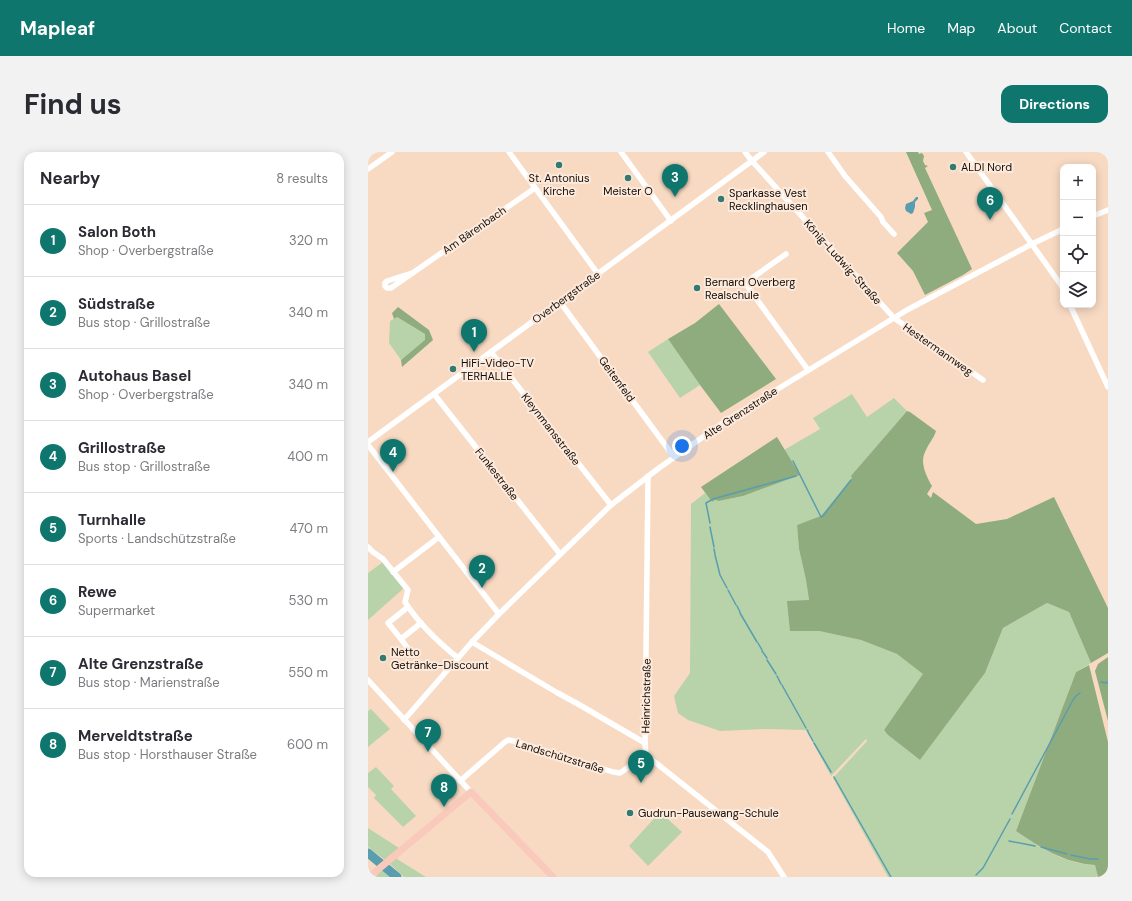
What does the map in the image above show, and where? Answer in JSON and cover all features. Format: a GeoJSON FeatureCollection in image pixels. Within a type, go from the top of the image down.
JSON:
{"type":"FeatureCollection","features":[{"type":"Feature","properties":{"kind":"main road"},"geometry":{"type":"LineString","coordinates":[[369,877],[471,792],[553,877]]}},
{"type":"Feature","properties":{"kind":"street"},"geometry":{"type":"LineString","coordinates":[[368,170],[392,152]]}},
{"type":"Feature","properties":{"kind":"street"},"geometry":{"type":"LineString","coordinates":[[509,152],[598,274]]}},
{"type":"Feature","properties":{"kind":"street"},"geometry":{"type":"LineString","coordinates":[[621,152],[671,221]]}},
{"type":"Feature","properties":{"kind":"street","name":"König-Ludwig-Straße"},"geometry":{"type":"LineString","coordinates":[[745,152],[752,162],[894,318]]}},
{"type":"Feature","properties":{"kind":"street","name":"Overbergstraße"},"geometry":{"type":"LineString","coordinates":[[368,444],[764,152]]}},
{"type":"Feature","properties":{"kind":"street"},"geometry":{"type":"LineString","coordinates":[[828,152],[845,176],[882,217],[882,222],[894,234]]}},
{"type":"Feature","properties":{"kind":"street"},"geometry":{"type":"LineString","coordinates":[[966,152],[1060,284]]}},
{"type":"Feature","properties":{"kind":"street","name":"Am Bärenbach"},"geometry":{"type":"LineString","coordinates":[[412,273],[535,188]]}},
{"type":"Feature","properties":{"kind":"street"},"geometry":{"type":"LineString","coordinates":[[1096,215],[1108,210]]}},
{"type":"Feature","properties":{"kind":"street","name":"Alte Grenzstraße"},"geometry":{"type":"LineString","coordinates":[[404,720],[472,642],[499,614],[611,505],[648,476],[727,420],[894,318],[934,295],[1060,230]]}},
{"type":"Feature","properties":{"kind":"street"},"geometry":{"type":"LineString","coordinates":[[786,254],[745,283],[808,370]]}},
{"type":"Feature","properties":{"kind":"street","name":"Geitenfeld"},"geometry":{"type":"LineString","coordinates":[[560,302],[674,457]]}},
{"type":"Feature","properties":{"kind":"street"},"geometry":{"type":"LineString","coordinates":[[1071,308],[1108,387]]}},
{"type":"Feature","properties":{"kind":"street","name":"Hestermannweg"},"geometry":{"type":"LineString","coordinates":[[894,318],[983,380]]}},
{"type":"Feature","properties":{"kind":"street","name":"Kleynmansstraße"},"geometry":{"type":"LineString","coordinates":[[491,352],[611,505]]}},
{"type":"Feature","properties":{"kind":"street","name":"Funkestraße"},"geometry":{"type":"LineString","coordinates":[[434,394],[560,554]]}},
{"type":"Feature","properties":{"kind":"street"},"geometry":{"type":"LineString","coordinates":[[368,444],[438,537],[499,614]]}},
{"type":"Feature","properties":{"kind":"street","name":"Heinrichstraße"},"geometry":{"type":"LineString","coordinates":[[646,755],[648,476]]}},
{"type":"Feature","properties":{"kind":"street"},"geometry":{"type":"LineString","coordinates":[[393,572],[438,537]]}},
{"type":"Feature","properties":{"kind":"street"},"geometry":{"type":"LineString","coordinates":[[368,546],[373,552],[383,559],[408,590],[405,602],[408,607],[440,643],[458,658]]}},
{"type":"Feature","properties":{"kind":"street"},"geometry":{"type":"LineString","coordinates":[[408,607],[388,623],[409,650]]}},
{"type":"Feature","properties":{"kind":"street"},"geometry":{"type":"LineString","coordinates":[[401,639],[421,623]]}},
{"type":"Feature","properties":{"kind":"street"},"geometry":{"type":"LineString","coordinates":[[472,642],[645,743]]}},
{"type":"Feature","properties":{"kind":"street"},"geometry":{"type":"LineString","coordinates":[[368,680],[471,792]]}},
{"type":"Feature","properties":{"kind":"street","name":"Landschützstraße"},"geometry":{"type":"LineString","coordinates":[[460,781],[508,740],[620,773],[646,755]]}},
{"type":"Feature","properties":{"kind":"street"},"geometry":{"type":"LineString","coordinates":[[646,755],[768,852],[784,877]]}},
{"type":"Feature","properties":{"kind":"green space"},"geometry":{"type":"Polygon","coordinates":[[[906,152],[918,152],[919,154],[922,153],[924,156],[923,161],[925,165],[928,166],[925,168],[972,269],[925,295],[913,271],[897,253],[928,222],[924,213],[932,210],[906,152]]]}},
{"type":"Feature","properties":{"kind":"green space"},"geometry":{"type":"Polygon","coordinates":[[[719,304],[776,379],[721,413],[668,339],[695,323],[719,304]]]}},
{"type":"Feature","properties":{"kind":"green space"},"geometry":{"type":"Polygon","coordinates":[[[398,307],[429,330],[433,340],[402,367],[401,360],[425,340],[425,334],[397,317],[394,319],[392,313],[398,307]]]}},
{"type":"Feature","properties":{"kind":"green space"},"geometry":{"type":"Polygon","coordinates":[[[397,317],[425,334],[425,341],[401,360],[389,343],[390,321],[397,317]]]}},
{"type":"Feature","properties":{"kind":"green space"},"geometry":{"type":"Polygon","coordinates":[[[668,339],[700,385],[680,398],[648,352],[668,339]]]}},
{"type":"Feature","properties":{"kind":"green space"},"geometry":{"type":"Polygon","coordinates":[[[852,394],[867,417],[894,398],[907,411],[856,470],[852,478],[821,517],[797,525],[799,549],[809,600],[819,631],[861,640],[897,654],[924,674],[884,730],[888,735],[920,760],[985,673],[1003,628],[1047,603],[1069,612],[1091,663],[1076,672],[1016,831],[1053,854],[1073,862],[1095,865],[1098,877],[888,877],[833,778],[867,741],[866,739],[831,776],[806,730],[765,729],[720,731],[688,720],[678,713],[674,696],[690,673],[691,504],[705,493],[712,502],[715,500],[719,501],[743,496],[799,475],[784,450],[820,429],[813,418],[852,394]]]}},
{"type":"Feature","properties":{"kind":"green space"},"geometry":{"type":"Polygon","coordinates":[[[907,411],[936,431],[923,459],[924,468],[932,486],[927,494],[931,498],[933,492],[976,524],[1007,519],[1054,497],[1108,608],[1108,653],[1091,663],[1069,612],[1047,603],[1003,628],[985,673],[920,760],[888,735],[884,730],[923,674],[897,654],[861,640],[819,631],[790,631],[787,601],[809,600],[799,549],[797,525],[821,516],[852,478],[851,476],[907,411]]]}},
{"type":"Feature","properties":{"kind":"green space"},"geometry":{"type":"Polygon","coordinates":[[[777,437],[800,475],[743,496],[719,501],[715,500],[712,502],[701,487],[777,437]]]}},
{"type":"Feature","properties":{"kind":"green space"},"geometry":{"type":"Polygon","coordinates":[[[383,562],[404,588],[368,620],[368,573],[383,562]]]}},
{"type":"Feature","properties":{"kind":"green space"},"geometry":{"type":"Polygon","coordinates":[[[1108,657],[1108,721],[1095,671],[1098,664],[1108,657]]]}},
{"type":"Feature","properties":{"kind":"green space"},"geometry":{"type":"Polygon","coordinates":[[[1089,665],[1108,742],[1108,877],[1098,877],[1095,865],[1084,864],[1053,854],[1016,831],[1076,672],[1089,665]]]}},
{"type":"Feature","properties":{"kind":"green space"},"geometry":{"type":"Polygon","coordinates":[[[371,709],[390,729],[368,747],[368,711],[371,709]]]}},
{"type":"Feature","properties":{"kind":"green space"},"geometry":{"type":"Polygon","coordinates":[[[376,767],[394,786],[391,789],[416,816],[403,827],[374,798],[376,795],[368,787],[368,773],[376,767]]]}},
{"type":"Feature","properties":{"kind":"green space"},"geometry":{"type":"Polygon","coordinates":[[[660,812],[682,832],[648,866],[629,846],[660,812]]]}},
{"type":"Feature","properties":{"kind":"green space"},"geometry":{"type":"Polygon","coordinates":[[[368,828],[399,848],[385,860],[368,847],[368,828]]]}},
{"type":"Feature","properties":{"kind":"green space"},"geometry":{"type":"Polygon","coordinates":[[[396,857],[426,877],[404,877],[389,863],[396,857]]]}},
{"type":"Feature","properties":{"kind":"green space"},"geometry":{"type":"Polygon","coordinates":[[[383,868],[394,877],[375,877],[383,868]]]}},
{"type":"Feature","properties":{"kind":"water"},"geometry":{"type":"Polygon","coordinates":[[[916,197],[918,197],[918,199],[915,202],[913,213],[911,214],[906,211],[906,204],[913,201],[916,197]]]}},
{"type":"Feature","properties":{"kind":"waterway"},"geometry":{"type":"LineString","coordinates":[[793,461],[821,517],[851,480]]}},
{"type":"Feature","properties":{"kind":"waterway"},"geometry":{"type":"LineString","coordinates":[[710,523],[706,503],[713,499],[796,476]]}},
{"type":"Feature","properties":{"kind":"waterway"},"geometry":{"type":"LineString","coordinates":[[710,527],[714,547]]}},
{"type":"Feature","properties":{"kind":"waterway"},"geometry":{"type":"LineString","coordinates":[[714,549],[715,554]]}},
{"type":"Feature","properties":{"kind":"waterway"},"geometry":{"type":"LineString","coordinates":[[715,555],[720,575],[727,588]]}},
{"type":"Feature","properties":{"kind":"waterway"},"geometry":{"type":"LineString","coordinates":[[728,590],[736,605]]}},
{"type":"Feature","properties":{"kind":"waterway"},"geometry":{"type":"LineString","coordinates":[[737,606],[740,612]]}},
{"type":"Feature","properties":{"kind":"waterway"},"geometry":{"type":"LineString","coordinates":[[740,613],[757,642]]}},
{"type":"Feature","properties":{"kind":"waterway"},"geometry":{"type":"LineString","coordinates":[[758,643],[762,650]]}},
{"type":"Feature","properties":{"kind":"waterway"},"geometry":{"type":"LineString","coordinates":[[762,651],[767,658]]}},
{"type":"Feature","properties":{"kind":"waterway"},"geometry":{"type":"LineString","coordinates":[[767,660],[776,674]]}},
{"type":"Feature","properties":{"kind":"waterway"},"geometry":{"type":"LineString","coordinates":[[777,676],[781,684]]}},
{"type":"Feature","properties":{"kind":"waterway"},"geometry":{"type":"LineString","coordinates":[[1101,682],[1108,682]]}},
{"type":"Feature","properties":{"kind":"waterway"},"geometry":{"type":"LineString","coordinates":[[782,685],[806,728]]}},
{"type":"Feature","properties":{"kind":"waterway"},"geometry":{"type":"LineString","coordinates":[[1012,814],[1073,700],[1080,693]]}},
{"type":"Feature","properties":{"kind":"waterway"},"geometry":{"type":"LineString","coordinates":[[808,732],[813,741]]}},
{"type":"Feature","properties":{"kind":"waterway"},"geometry":{"type":"LineString","coordinates":[[814,743],[831,772]]}},
{"type":"Feature","properties":{"kind":"waterway"},"geometry":{"type":"LineString","coordinates":[[834,777],[891,877]]}},
{"type":"Feature","properties":{"kind":"waterway"},"geometry":{"type":"LineString","coordinates":[[976,875],[983,868],[1010,819]]}},
{"type":"Feature","properties":{"kind":"waterway"},"geometry":{"type":"LineString","coordinates":[[1009,841],[1035,846]]}},
{"type":"Feature","properties":{"kind":"waterway"},"geometry":{"type":"LineString","coordinates":[[1041,847],[1067,854]]}},
{"type":"Feature","properties":{"kind":"waterway"},"geometry":{"type":"LineString","coordinates":[[368,853],[397,877]]}},
{"type":"Feature","properties":{"kind":"waterway"},"geometry":{"type":"LineString","coordinates":[[1071,855],[1098,859]]}},
{"type":"Feature","properties":{"kind":"place","name":"St. Antonius Kirche"},"geometry":{"type":"Point","coordinates":[559,165]}},
{"type":"Feature","properties":{"kind":"place","name":"ALDI Nord"},"geometry":{"type":"Point","coordinates":[953,167]}},
{"type":"Feature","properties":{"kind":"place","name":"Meister O"},"geometry":{"type":"Point","coordinates":[628,178]}},
{"type":"Feature","properties":{"kind":"place","name":"Autohaus Basel"},"geometry":{"type":"Point","coordinates":[675,197]}},
{"type":"Feature","properties":{"kind":"place","name":"Sparkasse Vest Recklinghausen"},"geometry":{"type":"Point","coordinates":[721,199]}},
{"type":"Feature","properties":{"kind":"place","name":"Rewe"},"geometry":{"type":"Point","coordinates":[990,220]}},
{"type":"Feature","properties":{"kind":"place","name":"Bernard Overberg Realschule"},"geometry":{"type":"Point","coordinates":[697,288]}},
{"type":"Feature","properties":{"kind":"place","name":"Salon Both"},"geometry":{"type":"Point","coordinates":[474,352]}},
{"type":"Feature","properties":{"kind":"place","name":"HiFi-Video-TV TERHALLE"},"geometry":{"type":"Point","coordinates":[453,369]}},
{"type":"Feature","properties":{"kind":"place","name":"Grillostraße"},"geometry":{"type":"Point","coordinates":[393,472]}},
{"type":"Feature","properties":{"kind":"place","name":"Südstraße"},"geometry":{"type":"Point","coordinates":[482,588]}},
{"type":"Feature","properties":{"kind":"place","name":"Netto Getränke-Discount"},"geometry":{"type":"Point","coordinates":[383,658]}},
{"type":"Feature","properties":{"kind":"place","name":"Alte Grenzstraße"},"geometry":{"type":"Point","coordinates":[428,752]}},
{"type":"Feature","properties":{"kind":"place","name":"Turnhalle"},"geometry":{"type":"Point","coordinates":[641,783]}},
{"type":"Feature","properties":{"kind":"place","name":"Merveldtstraße"},"geometry":{"type":"Point","coordinates":[444,807]}},
{"type":"Feature","properties":{"kind":"place","name":"Gudrun-Pausewang-Schule"},"geometry":{"type":"Point","coordinates":[630,813]}}]}
